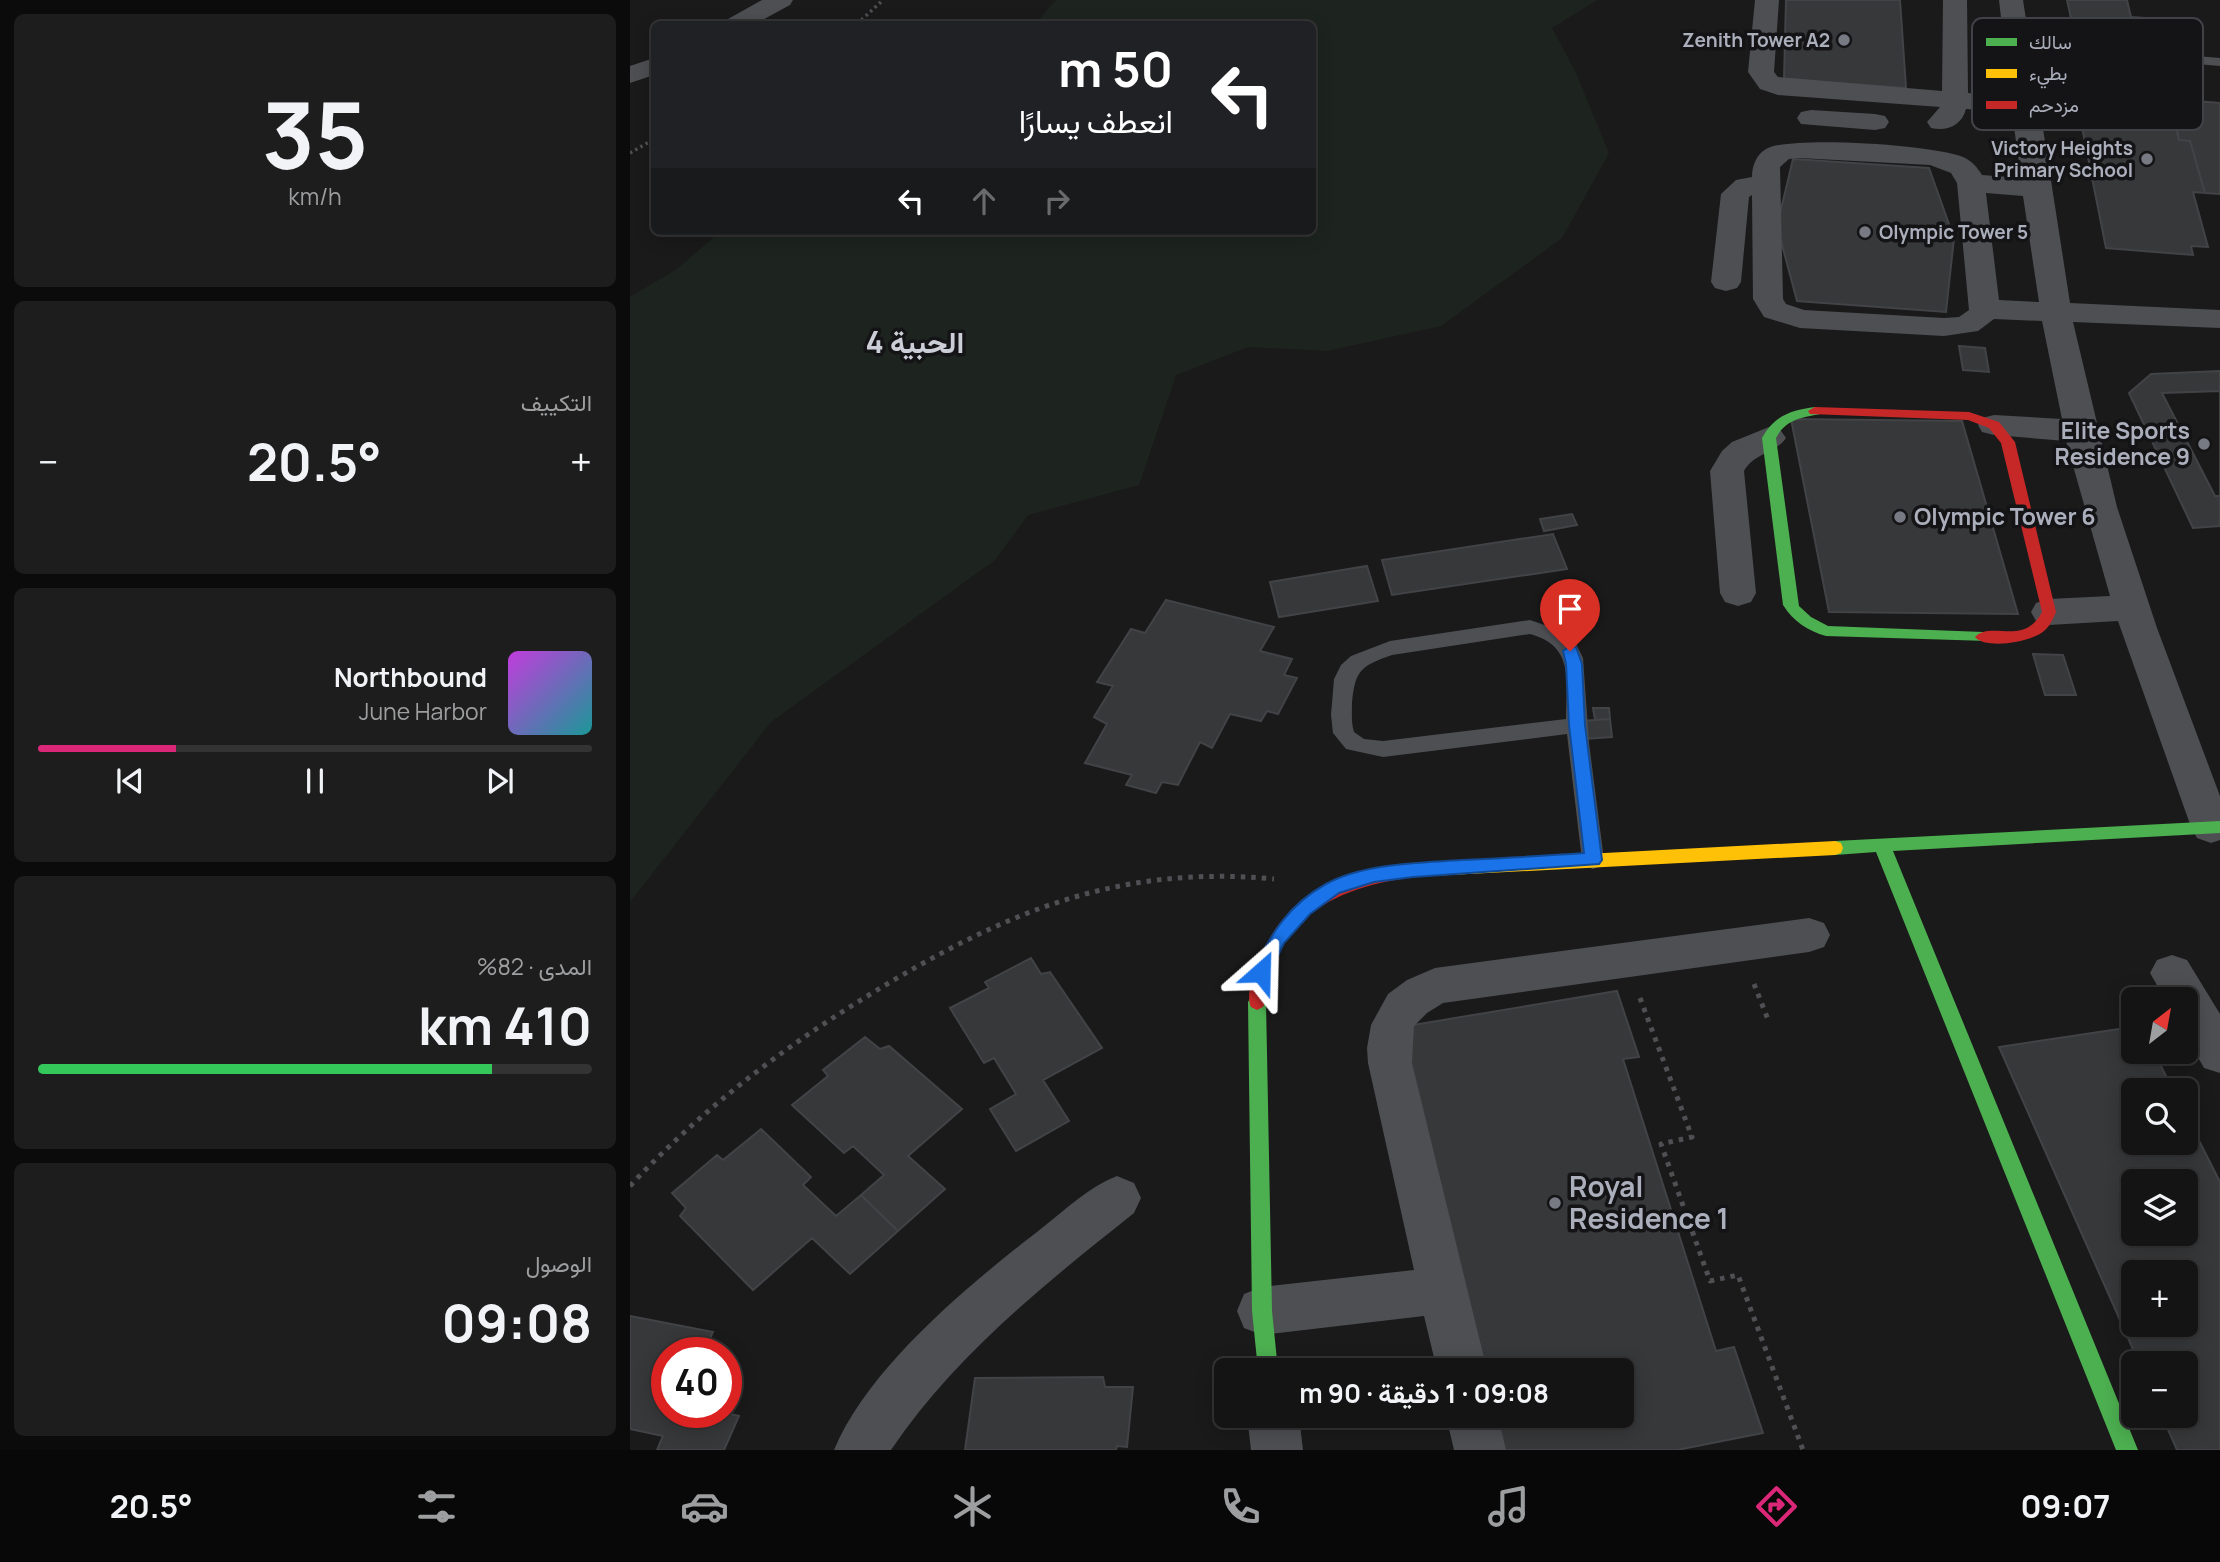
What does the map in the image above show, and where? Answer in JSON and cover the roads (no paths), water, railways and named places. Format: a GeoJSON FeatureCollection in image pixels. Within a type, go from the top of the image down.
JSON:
{"type":"FeatureCollection","features":[{"type":"Feature","properties":{"kind":"street"},"geometry":{"type":"LineString","coordinates":[[743,21],[782,0]]}},
{"type":"Feature","properties":{"kind":"street"},"geometry":{"type":"LineString","coordinates":[[1768,0],[1761,72],[1769,83],[1788,90],[1972,102]]}},
{"type":"Feature","properties":{"kind":"street"},"geometry":{"type":"LineString","coordinates":[[1811,118],[1927,126],[1945,121],[1951,115],[1955,101],[1955,0]]}},
{"type":"Feature","properties":{"kind":"street"},"geometry":{"type":"LineString","coordinates":[[2011,0],[2013,18]]}},
{"type":"Feature","properties":{"kind":"street"},"geometry":{"type":"LineString","coordinates":[[630,75],[651,67]]}},
{"type":"Feature","properties":{"kind":"street"},"geometry":{"type":"LineString","coordinates":[[1267,1358],[1262,1311],[1256,1008],[1261,972],[1277,938],[1303,909],[1334,888],[1374,875],[1413,870],[2216,827],[2100,508],[2080,430],[2036,188],[2028,130]]}},
{"type":"Feature","properties":{"kind":"street"},"geometry":{"type":"LineString","coordinates":[[1799,150],[1941,159],[1960,166],[1970,177],[1971,183],[1985,309],[1982,316],[1967,325],[1944,327],[1800,319],[1775,310],[1768,299],[1766,183],[1768,160],[1776,155],[1799,150]]}},
{"type":"Feature","properties":{"kind":"street"},"geometry":{"type":"LineString","coordinates":[[1726,282],[1735,194],[1746,186],[1766,183]]}},
{"type":"Feature","properties":{"kind":"street"},"geometry":{"type":"LineString","coordinates":[[1971,183],[2036,188]]}},
{"type":"Feature","properties":{"kind":"street"},"geometry":{"type":"LineString","coordinates":[[1985,309],[2220,319]]}},
{"type":"Feature","properties":{"kind":"street"},"geometry":{"type":"LineString","coordinates":[[1994,425],[2008,442],[2049,612],[2047,622],[2038,631],[2025,637],[2010,638],[1826,631],[1797,616],[1790,605],[1769,438],[1773,427],[1783,418],[1797,412],[1815,411],[1969,416],[1994,425],[2080,430]]}},
{"type":"Feature","properties":{"kind":"street"},"geometry":{"type":"LineString","coordinates":[[1738,593],[1727,471],[1738,454],[1769,438]]}},
{"type":"Feature","properties":{"kind":"street"},"geometry":{"type":"LineString","coordinates":[[2049,612],[2134,607]]}},
{"type":"Feature","properties":{"kind":"street"},"geometry":{"type":"LineString","coordinates":[[1882,846],[2127,1450]]}},
{"type":"Feature","properties":{"kind":"street"},"geometry":{"type":"LineString","coordinates":[[1459,1358],[1390,1063],[1388,1039],[1396,1016],[1412,998],[1435,986],[1809,935]]}},
{"type":"Feature","properties":{"kind":"street"},"geometry":{"type":"LineString","coordinates":[[2172,973],[2220,1054]]}},
{"type":"Feature","properties":{"kind":"street"},"geometry":{"type":"LineString","coordinates":[[860,1450],[876,1424],[940,1346],[1011,1279],[1116,1198]]}},
{"type":"Feature","properties":{"kind":"street"},"geometry":{"type":"LineString","coordinates":[[1262,1311],[1443,1290]]}},
{"type":"Feature","properties":{"kind":"street"},"geometry":{"type":"LineString","coordinates":[[1274,1428],[1276,1450]]}},
{"type":"Feature","properties":{"kind":"street"},"geometry":{"type":"LineString","coordinates":[[1475,1428],[1480,1450]]}},
{"type":"Feature","properties":{"kind":"lane"},"geometry":{"type":"LineString","coordinates":[[1577,725],[1383,749],[1367,749],[1354,744],[1344,736],[1339,725],[1345,675],[1357,663],[1373,654],[1390,648],[1530,627],[1547,631],[1562,639],[1574,664],[1577,725],[1593,860]]}},
{"type":"Feature","properties":{"kind":"place","name":"Zenith Tower A2"},"geometry":{"type":"Point","coordinates":[1844,40]}},
{"type":"Feature","properties":{"kind":"place","name":"Victory Heights Primary School"},"geometry":{"type":"Point","coordinates":[2147,159]}},
{"type":"Feature","properties":{"kind":"place","name":"Olympic Tower 5"},"geometry":{"type":"Point","coordinates":[1865,232]}},
{"type":"Feature","properties":{"kind":"place","name":"Elite Sports Residence 9"},"geometry":{"type":"Point","coordinates":[2204,444]}},
{"type":"Feature","properties":{"kind":"place","name":"Olympic Tower 6"},"geometry":{"type":"Point","coordinates":[1900,517]}},
{"type":"Feature","properties":{"kind":"place","name":"Royal Residence 1"},"geometry":{"type":"Point","coordinates":[1555,1203]}},
{"type":"Feature","properties":{"kind":"district","name":"الحبية 4"},"geometry":{"type":"Point","coordinates":[915,343]}}]}
